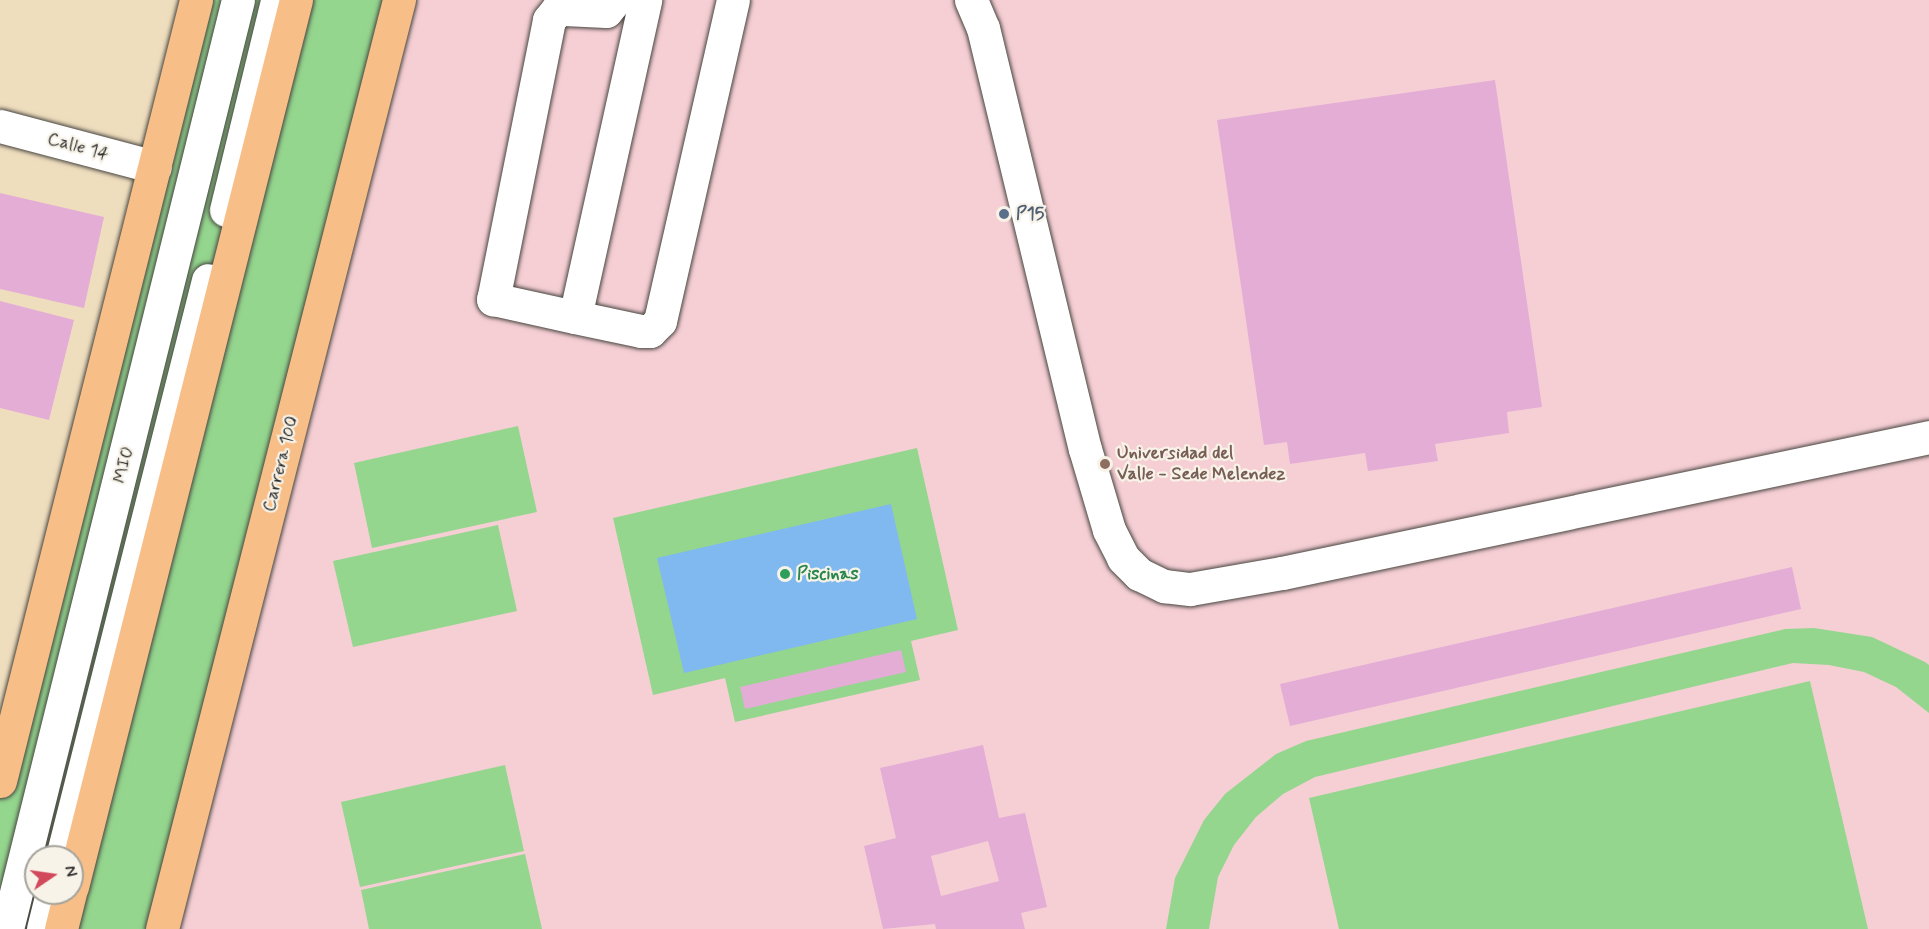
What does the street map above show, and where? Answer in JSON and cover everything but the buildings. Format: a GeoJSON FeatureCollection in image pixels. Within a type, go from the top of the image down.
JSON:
{"type":"FeatureCollection","features":[{"type":"Feature","properties":{"kind":"main road"},"geometry":{"type":"LineString","coordinates":[[0,781],[196,0]]}},
{"type":"Feature","properties":{"kind":"main road"},"geometry":{"type":"LineString","coordinates":[[83,845],[296,0]]}},
{"type":"Feature","properties":{"kind":"main road","name":"Carrera 100"},"geometry":{"type":"LineString","coordinates":[[162,929],[399,0]]}},
{"type":"Feature","properties":{"kind":"main road"},"geometry":{"type":"LineString","coordinates":[[61,929],[67,905]]}},
{"type":"Feature","properties":{"kind":"street","name":"MIO"},"geometry":{"type":"LineString","coordinates":[[7,929],[238,0]]}},
{"type":"Feature","properties":{"kind":"street","name":"MIO"},"geometry":{"type":"LineString","coordinates":[[65,845],[277,0]]}},
{"type":"Feature","properties":{"kind":"street"},"geometry":{"type":"LineString","coordinates":[[615,0],[606,11],[557,10],[549,20],[493,299],[641,332],[651,331],[660,321],[733,0]]}},
{"type":"Feature","properties":{"kind":"street"},"geometry":{"type":"LineString","coordinates":[[575,317],[645,0]]}},
{"type":"Feature","properties":{"kind":"street"},"geometry":{"type":"LineString","coordinates":[[971,0],[983,28],[1085,448],[1109,530],[1123,558],[1139,574],[1164,586],[1190,589],[1282,573],[1929,437]]}},
{"type":"Feature","properties":{"kind":"street","name":"Calle 14"},"geometry":{"type":"LineString","coordinates":[[0,126],[155,167]]}},
{"type":"Feature","properties":{"kind":"street"},"geometry":{"type":"LineString","coordinates":[[43,929],[49,905]]}},
{"type":"Feature","properties":{"kind":"shaded area","name":"Universidad del Valle - Sede Melendez"},"geometry":{"type":"Polygon","coordinates":[[[399,0],[1929,0],[1929,929],[162,929],[399,0]]]}},
{"type":"Feature","properties":{"kind":"green space"},"geometry":{"type":"Polygon","coordinates":[[[196,0],[399,0],[162,929],[0,929],[0,781],[196,0]]]}},
{"type":"Feature","properties":{"kind":"green space"},"geometry":{"type":"Polygon","coordinates":[[[518,426],[537,512],[372,548],[354,463],[518,426]]]}},
{"type":"Feature","properties":{"kind":"green space","name":"Piscinas"},"geometry":{"type":"Polygon","coordinates":[[[917,448],[958,630],[911,641],[920,680],[735,722],[725,678],[653,695],[613,518],[917,448]]]}},
{"type":"Feature","properties":{"kind":"green space"},"geometry":{"type":"Polygon","coordinates":[[[498,525],[517,611],[353,647],[333,561],[498,525]]]}},
{"type":"Feature","properties":{"kind":"green space"},"geometry":{"type":"Polygon","coordinates":[[[1814,628],[1872,637],[1925,662],[1929,665],[1929,713],[1896,687],[1864,672],[1829,665],[1793,663],[1315,777],[1283,794],[1256,817],[1234,845],[1218,877],[1209,929],[1166,929],[1175,878],[1204,820],[1225,794],[1276,754],[1306,741],[1785,629],[1814,628]]]}},
{"type":"Feature","properties":{"kind":"green space"},"geometry":{"type":"Polygon","coordinates":[[[1810,681],[1868,929],[1339,929],[1309,798],[1810,681]]]}},
{"type":"Feature","properties":{"kind":"green space"},"geometry":{"type":"Polygon","coordinates":[[[505,765],[524,851],[360,887],[341,802],[505,765]]]}},
{"type":"Feature","properties":{"kind":"green space"},"geometry":{"type":"Polygon","coordinates":[[[525,854],[542,929],[369,929],[361,890],[525,854]]]}},
{"type":"Feature","properties":{"kind":"water"},"geometry":{"type":"Polygon","coordinates":[[[891,504],[917,619],[684,673],[657,558],[891,504]]]}},
{"type":"Feature","properties":{"kind":"place","name":"P15"},"geometry":{"type":"Point","coordinates":[1004,214]}},
{"type":"Feature","properties":{"kind":"place","name":"Universidad del Valle - Sede Melendez"},"geometry":{"type":"Point","coordinates":[1105,464]}},
{"type":"Feature","properties":{"kind":"place","name":"Piscinas"},"geometry":{"type":"Point","coordinates":[785,574]}}]}
